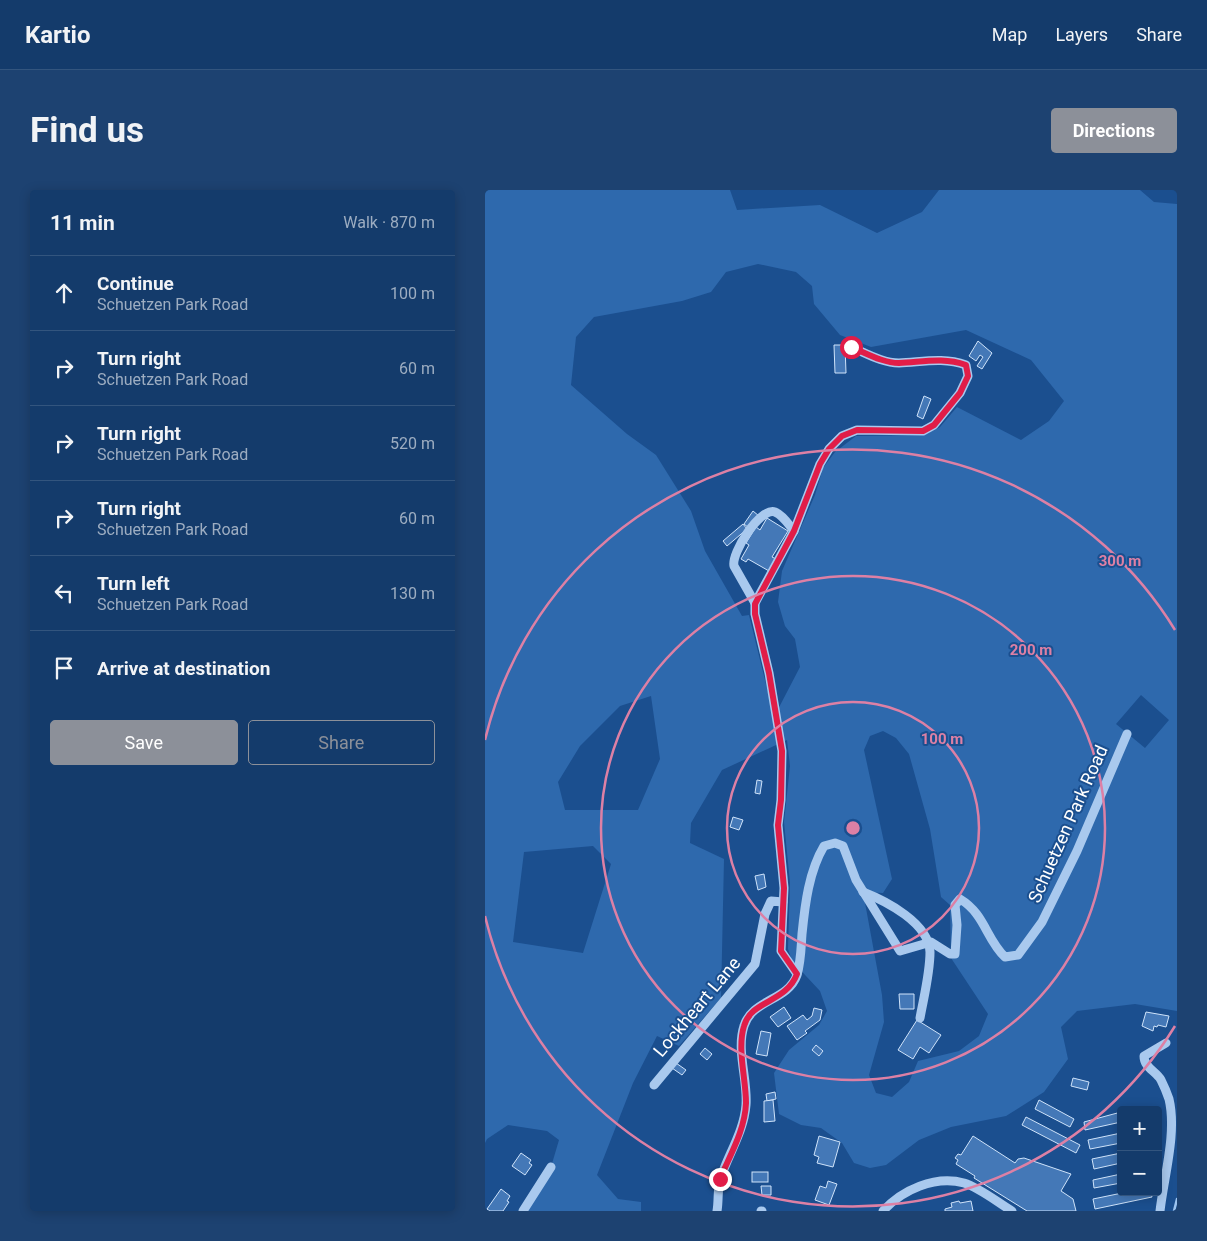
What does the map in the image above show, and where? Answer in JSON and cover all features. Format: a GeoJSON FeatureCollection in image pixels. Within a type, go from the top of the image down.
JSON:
{"type":"FeatureCollection","features":[{"type":"Feature","properties":{"kind":"street"},"geometry":{"type":"LineString","coordinates":[[797,974],[781,951],[784,888],[778,825],[781,800],[782,751],[769,673],[755,614],[755,604],[794,531],[820,464],[829,449],[842,436],[857,430],[923,431],[934,425],[952,403],[960,393],[968,376],[966,365],[952,360],[923,360],[898,363],[878,359],[851,347]]}},
{"type":"Feature","properties":{"kind":"street"},"geometry":{"type":"LineString","coordinates":[[755,604],[734,566],[735,552],[762,514],[769,511],[777,512],[794,531]]}},
{"type":"Feature","properties":{"kind":"street","name":"Schuetzen Park Road"},"geometry":{"type":"LineString","coordinates":[[863,892],[881,899],[909,917],[928,942],[936,944],[950,954],[955,954],[957,925],[955,905],[960,899],[972,907],[987,928],[998,950],[1005,957],[1019,955],[1042,922],[1077,851],[1127,734]]}},
{"type":"Feature","properties":{"kind":"street"},"geometry":{"type":"LineString","coordinates":[[717,1211],[720,1179],[744,1118],[746,1078],[742,1051],[743,1026],[747,1017],[759,1007],[783,994],[793,986],[797,974],[807,896],[817,858],[824,846],[835,843],[843,846],[863,892],[900,951],[928,942],[929,958],[920,1018]]}},
{"type":"Feature","properties":{"kind":"street","name":"Lockheart Lane"},"geometry":{"type":"LineString","coordinates":[[654,1085],[755,964],[771,901],[783,902]]}},
{"type":"Feature","properties":{"kind":"street"},"geometry":{"type":"LineString","coordinates":[[1160,1211],[1171,1139],[1172,1118],[1169,1100],[1161,1080],[1145,1064],[1144,1056],[1166,1043]]}},
{"type":"Feature","properties":{"kind":"street"},"geometry":{"type":"LineString","coordinates":[[523,1211],[551,1167]]}},
{"type":"Feature","properties":{"kind":"street"},"geometry":{"type":"LineString","coordinates":[[883,1211],[892,1201],[916,1188],[943,1180],[965,1184],[1012,1211]]}},
{"type":"Feature","properties":{"kind":"shaded area"},"geometry":{"type":"Polygon","coordinates":[[[485,190],[730,190],[737,210],[820,205],[877,233],[922,212],[939,190],[1140,190],[1154,202],[1177,204],[1177,1011],[1135,1004],[1077,1011],[1061,1027],[1068,1059],[1044,1092],[1006,1116],[951,1127],[919,1140],[886,1165],[870,1168],[854,1163],[842,1143],[821,1128],[801,1125],[779,1114],[774,1073],[789,1050],[819,1025],[827,1011],[820,991],[792,961],[788,949],[790,883],[784,822],[790,766],[787,740],[722,770],[691,823],[690,843],[724,859],[721,998],[679,1046],[657,1036],[633,1083],[597,1175],[618,1199],[641,1202],[641,1211],[523,1211],[551,1167],[559,1140],[547,1131],[508,1125],[487,1139],[485,1143],[485,190]],[[758,264],[726,272],[711,292],[682,301],[594,317],[576,337],[571,385],[627,434],[656,455],[691,511],[705,551],[742,616],[749,615],[774,717],[800,667],[795,639],[785,626],[778,602],[782,571],[815,495],[823,468],[835,452],[856,436],[925,435],[940,427],[957,407],[1021,440],[1049,421],[1064,401],[1031,360],[966,330],[871,347],[840,335],[814,304],[812,286],[796,272],[758,264]],[[1141,695],[1116,724],[1145,748],[1169,720],[1141,695]],[[651,696],[620,706],[580,746],[558,782],[565,810],[638,810],[660,759],[651,696]],[[883,731],[870,736],[864,750],[892,879],[883,893],[863,892],[882,995],[884,1022],[869,1075],[876,1093],[892,1097],[909,1082],[918,1061],[959,1051],[979,1036],[988,1014],[951,958],[950,905],[941,897],[930,829],[909,754],[896,738],[883,731]],[[593,846],[524,852],[513,942],[583,953],[611,864],[593,846]]]}},
{"type":"Feature","properties":{"kind":"building"},"geometry":{"type":"Polygon","coordinates":[[[978,341],[992,353],[982,369],[977,366],[983,357],[980,355],[976,361],[969,356],[978,341]]]}},
{"type":"Feature","properties":{"kind":"building"},"geometry":{"type":"Polygon","coordinates":[[[834,345],[845,345],[846,373],[835,373],[834,345]]]}},
{"type":"Feature","properties":{"kind":"building"},"geometry":{"type":"Polygon","coordinates":[[[924,396],[931,399],[923,419],[917,416],[924,396]]]}},
{"type":"Feature","properties":{"kind":"building"},"geometry":{"type":"Polygon","coordinates":[[[753,511],[759,516],[749,528],[744,524],[753,511]]]}},
{"type":"Feature","properties":{"kind":"building"},"geometry":{"type":"Polygon","coordinates":[[[767,518],[788,531],[772,557],[776,559],[769,571],[748,559],[746,562],[741,559],[749,545],[746,543],[756,527],[760,530],[767,518]]]}},
{"type":"Feature","properties":{"kind":"building"},"geometry":{"type":"Polygon","coordinates":[[[743,524],[747,529],[727,546],[723,541],[743,524]]]}},
{"type":"Feature","properties":{"kind":"building"},"geometry":{"type":"Polygon","coordinates":[[[757,780],[762,781],[760,794],[755,793],[757,780]]]}},
{"type":"Feature","properties":{"kind":"building"},"geometry":{"type":"Polygon","coordinates":[[[733,817],[743,820],[739,830],[730,827],[733,817]]]}},
{"type":"Feature","properties":{"kind":"building"},"geometry":{"type":"Polygon","coordinates":[[[764,874],[766,887],[758,890],[755,876],[764,874]]]}},
{"type":"Feature","properties":{"kind":"building"},"geometry":{"type":"Polygon","coordinates":[[[899,994],[914,994],[914,1009],[900,1009],[899,994]]]}},
{"type":"Feature","properties":{"kind":"building"},"geometry":{"type":"Polygon","coordinates":[[[784,1007],[791,1018],[778,1027],[770,1017],[784,1007]]]}},
{"type":"Feature","properties":{"kind":"building"},"geometry":{"type":"Polygon","coordinates":[[[814,1008],[822,1010],[820,1020],[805,1031],[807,1033],[797,1040],[787,1026],[803,1015],[807,1020],[812,1016],[814,1008]]]}},
{"type":"Feature","properties":{"kind":"building"},"geometry":{"type":"Polygon","coordinates":[[[1146,1012],[1169,1016],[1166,1027],[1154,1026],[1153,1031],[1142,1026],[1146,1012]]]}},
{"type":"Feature","properties":{"kind":"building"},"geometry":{"type":"Polygon","coordinates":[[[917,1020],[941,1035],[929,1053],[920,1047],[913,1059],[898,1050],[917,1020]]]}},
{"type":"Feature","properties":{"kind":"building"},"geometry":{"type":"Polygon","coordinates":[[[761,1031],[771,1033],[767,1056],[756,1054],[761,1031]]]}},
{"type":"Feature","properties":{"kind":"building"},"geometry":{"type":"Polygon","coordinates":[[[816,1045],[823,1051],[819,1056],[812,1050],[816,1045]]]}},
{"type":"Feature","properties":{"kind":"building"},"geometry":{"type":"Polygon","coordinates":[[[705,1048],[712,1054],[707,1060],[700,1054],[705,1048]]]}},
{"type":"Feature","properties":{"kind":"building"},"geometry":{"type":"Polygon","coordinates":[[[676,1063],[686,1070],[682,1075],[672,1068],[676,1063]]]}},
{"type":"Feature","properties":{"kind":"building"},"geometry":{"type":"Polygon","coordinates":[[[1073,1078],[1089,1082],[1087,1090],[1071,1086],[1073,1078]]]}},
{"type":"Feature","properties":{"kind":"building"},"geometry":{"type":"Polygon","coordinates":[[[775,1092],[776,1099],[767,1101],[766,1094],[775,1092]]]}},
{"type":"Feature","properties":{"kind":"building"},"geometry":{"type":"Polygon","coordinates":[[[773,1100],[775,1121],[764,1122],[764,1101],[773,1100]]]}},
{"type":"Feature","properties":{"kind":"building"},"geometry":{"type":"Polygon","coordinates":[[[1039,1100],[1074,1119],[1070,1127],[1035,1109],[1039,1100]]]}},
{"type":"Feature","properties":{"kind":"building"},"geometry":{"type":"Polygon","coordinates":[[[1117,1113],[1117,1123],[1085,1130],[1084,1122],[1117,1113]]]}},
{"type":"Feature","properties":{"kind":"building"},"geometry":{"type":"Polygon","coordinates":[[[1026,1117],[1080,1145],[1076,1153],[1022,1125],[1026,1117]]]}},
{"type":"Feature","properties":{"kind":"building"},"geometry":{"type":"Polygon","coordinates":[[[1117,1134],[1117,1144],[1090,1149],[1088,1140],[1117,1134]]]}},
{"type":"Feature","properties":{"kind":"building"},"geometry":{"type":"Polygon","coordinates":[[[819,1136],[840,1142],[833,1167],[817,1163],[819,1157],[814,1155],[819,1136]]]}},
{"type":"Feature","properties":{"kind":"building"},"geometry":{"type":"Polygon","coordinates":[[[973,1136],[1015,1163],[1018,1159],[1024,1158],[1071,1174],[1061,1191],[1073,1199],[1076,1211],[1027,1211],[974,1178],[975,1176],[956,1164],[958,1160],[955,1158],[958,1154],[961,1155],[973,1136]]]}},
{"type":"Feature","properties":{"kind":"building"},"geometry":{"type":"Polygon","coordinates":[[[521,1153],[531,1160],[529,1163],[532,1165],[525,1175],[512,1166],[521,1153]]]}},
{"type":"Feature","properties":{"kind":"building"},"geometry":{"type":"Polygon","coordinates":[[[1117,1154],[1117,1164],[1094,1169],[1092,1159],[1117,1154]]]}},
{"type":"Feature","properties":{"kind":"building"},"geometry":{"type":"Polygon","coordinates":[[[752,1172],[768,1172],[768,1182],[752,1182],[752,1172]]]}},
{"type":"Feature","properties":{"kind":"building"},"geometry":{"type":"Polygon","coordinates":[[[1117,1175],[1117,1184],[1094,1188],[1093,1180],[1117,1175]]]}},
{"type":"Feature","properties":{"kind":"building"},"geometry":{"type":"Polygon","coordinates":[[[828,1181],[837,1184],[829,1205],[815,1200],[820,1186],[826,1188],[828,1181]]]}},
{"type":"Feature","properties":{"kind":"building"},"geometry":{"type":"Polygon","coordinates":[[[761,1186],[771,1186],[771,1195],[762,1195],[761,1186]]]}},
{"type":"Feature","properties":{"kind":"building"},"geometry":{"type":"Polygon","coordinates":[[[501,1189],[510,1196],[507,1201],[509,1202],[503,1211],[490,1211],[487,1209],[501,1189]]]}},
{"type":"Feature","properties":{"kind":"building"},"geometry":{"type":"Polygon","coordinates":[[[1117,1194],[1117,1196],[1152,1197],[1095,1209],[1093,1199],[1117,1194]]]}},
{"type":"Feature","properties":{"kind":"building"},"geometry":{"type":"Polygon","coordinates":[[[959,1201],[960,1203],[971,1201],[973,1211],[945,1211],[945,1209],[952,1207],[951,1203],[959,1201]]]}},
{"type":"Feature","properties":{"kind":"waterway"},"geometry":{"type":"LineString","coordinates":[[1174,1211],[1177,1199]]}},
{"type":"Feature","properties":{"kind":"route"},"geometry":{"type":"LineString","coordinates":[[720,1179],[738,1138],[746,1105],[746,1078],[742,1051],[743,1026],[747,1017],[759,1007],[783,994],[793,986],[797,974],[781,951],[784,888],[778,825],[783,770],[782,751],[769,673],[755,614],[755,604],[794,531],[810,494],[820,464],[829,449],[842,436],[857,430],[923,431],[934,425],[952,403],[960,393],[968,376],[966,365],[952,360],[923,360],[898,363],[878,359],[851,347]]}}]}
